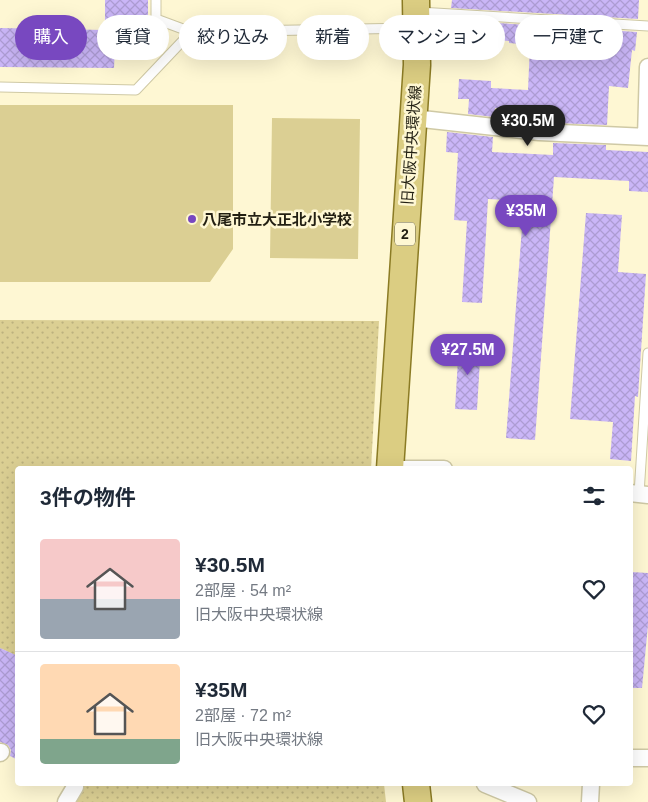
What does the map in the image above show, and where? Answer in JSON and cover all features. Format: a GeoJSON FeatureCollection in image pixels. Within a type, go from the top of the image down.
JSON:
{"type":"FeatureCollection","features":[{"type":"Feature","properties":{"kind":"main road","name":"旧大阪中央環状線"},"geometry":{"type":"LineString","coordinates":[[390,466],[417,65],[416,13]]}},
{"type":"Feature","properties":{"kind":"main road"},"geometry":{"type":"LineString","coordinates":[[416,786],[418,802]]}},
{"type":"Feature","properties":{"kind":"street"},"geometry":{"type":"LineString","coordinates":[[413,118],[538,132],[647,137],[648,67]]}},
{"type":"Feature","properties":{"kind":"street"},"geometry":{"type":"LineString","coordinates":[[633,758],[648,758]]}},
{"type":"Feature","properties":{"kind":"street"},"geometry":{"type":"LineString","coordinates":[[490,786],[528,802]]}},
{"type":"Feature","properties":{"kind":"street"},"geometry":{"type":"LineString","coordinates":[[590,802],[591,786]]}},
{"type":"Feature","properties":{"kind":"street"},"geometry":{"type":"LineString","coordinates":[[66,802],[75,787]]}},
{"type":"Feature","properties":{"kind":"lane"},"geometry":{"type":"LineString","coordinates":[[156,0],[156,19],[179,28]]}},
{"type":"Feature","properties":{"kind":"lane"},"geometry":{"type":"LineString","coordinates":[[287,24],[416,13],[648,26]]}},
{"type":"Feature","properties":{"kind":"lane"},"geometry":{"type":"LineString","coordinates":[[0,87],[136,90],[179,45]]}},
{"type":"Feature","properties":{"kind":"lane"},"geometry":{"type":"LineString","coordinates":[[639,494],[648,353]]}},
{"type":"Feature","properties":{"kind":"shaded area"},"geometry":{"type":"Polygon","coordinates":[[[0,105],[233,105],[233,249],[210,282],[0,282],[0,105]]]}},
{"type":"Feature","properties":{"kind":"shaded area"},"geometry":{"type":"Polygon","coordinates":[[[272,118],[360,119],[358,259],[270,258],[272,118]]]}},
{"type":"Feature","properties":{"kind":"shaded area"},"geometry":{"type":"Polygon","coordinates":[[[0,320],[379,321],[371,466],[15,466],[15,655],[0,648],[0,320]]]}},
{"type":"Feature","properties":{"kind":"shaded area"},"geometry":{"type":"Polygon","coordinates":[[[81,786],[384,786],[386,802],[75,802],[81,786]]]}},
{"type":"Feature","properties":{"kind":"building"},"geometry":{"type":"Polygon","coordinates":[[[105,0],[148,0],[148,15],[105,15],[105,0]]]}},
{"type":"Feature","properties":{"kind":"building"},"geometry":{"type":"Polygon","coordinates":[[[452,0],[639,0],[638,19],[623,18],[623,15],[570,15],[451,8],[452,0]]]}},
{"type":"Feature","properties":{"kind":"building"},"geometry":{"type":"Polygon","coordinates":[[[505,24],[515,24],[515,44],[509,43],[509,41],[505,41],[505,24]]]}},
{"type":"Feature","properties":{"kind":"building"},"geometry":{"type":"Polygon","coordinates":[[[0,28],[15,28],[15,60],[87,60],[87,30],[97,30],[97,60],[114,60],[114,68],[0,67],[0,28]]]}},
{"type":"Feature","properties":{"kind":"building"},"geometry":{"type":"Polygon","coordinates":[[[623,31],[637,32],[635,51],[632,50],[628,88],[609,86],[607,125],[554,123],[555,112],[495,108],[494,117],[468,114],[469,99],[458,99],[459,79],[491,81],[491,88],[528,90],[529,60],[623,60],[623,31]]]}},
{"type":"Feature","properties":{"kind":"building"},"geometry":{"type":"Polygon","coordinates":[[[447,132],[493,137],[492,152],[553,155],[553,143],[606,145],[606,150],[648,152],[648,192],[629,191],[629,181],[554,177],[535,440],[506,438],[524,201],[488,199],[482,303],[462,302],[467,221],[454,220],[458,153],[446,152],[447,132]]]}},
{"type":"Feature","properties":{"kind":"building"},"geometry":{"type":"Polygon","coordinates":[[[586,213],[622,215],[618,272],[646,274],[638,397],[635,396],[631,461],[610,459],[613,422],[570,419],[586,213]]]}},
{"type":"Feature","properties":{"kind":"building"},"geometry":{"type":"Polygon","coordinates":[[[459,342],[481,343],[477,410],[455,409],[459,342]]]}},
{"type":"Feature","properties":{"kind":"building"},"geometry":{"type":"Polygon","coordinates":[[[633,572],[648,573],[648,625],[642,688],[633,688],[633,572]]]}},
{"type":"Feature","properties":{"kind":"building"},"geometry":{"type":"Polygon","coordinates":[[[0,648],[15,655],[15,758],[10,756],[11,750],[8,745],[0,742],[0,648]]]}},
{"type":"Feature","properties":{"kind":"place","name":"八尾市立大正北小学校"},"geometry":{"type":"Point","coordinates":[192,219]}}]}
